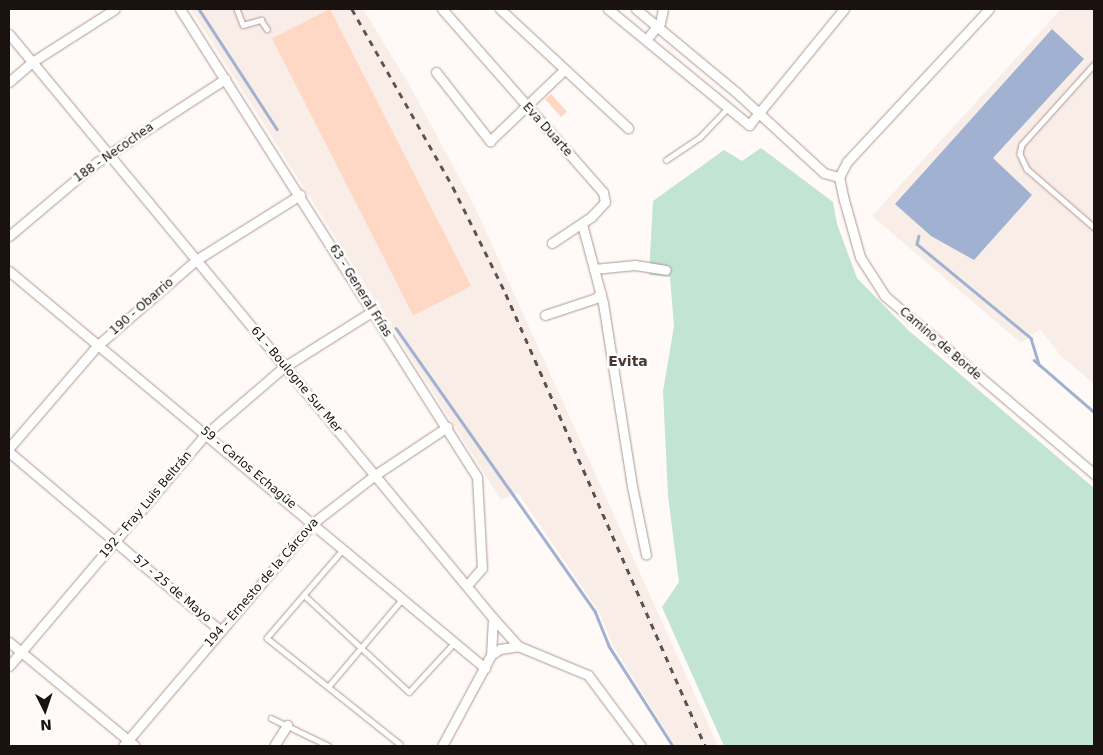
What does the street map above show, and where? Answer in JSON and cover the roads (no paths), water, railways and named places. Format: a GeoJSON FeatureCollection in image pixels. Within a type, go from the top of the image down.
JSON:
{"type":"FeatureCollection","features":[{"type":"Feature","properties":{"kind":"street"},"geometry":{"type":"LineString","coordinates":[[9,82],[32,62],[115,9]]}},
{"type":"Feature","properties":{"kind":"street","name":"63 - General Frías"},"geometry":{"type":"LineString","coordinates":[[180,9],[447,427],[478,484],[482,568],[467,585]]}},
{"type":"Feature","properties":{"kind":"street","name":"Eva Duarte"},"geometry":{"type":"LineString","coordinates":[[442,9],[603,192],[604,202],[582,224],[552,243]]}},
{"type":"Feature","properties":{"kind":"street"},"geometry":{"type":"LineString","coordinates":[[500,9],[628,128]]}},
{"type":"Feature","properties":{"kind":"street"},"geometry":{"type":"LineString","coordinates":[[608,9],[749,125],[760,115],[792,69],[844,9]]}},
{"type":"Feature","properties":{"kind":"street"},"geometry":{"type":"LineString","coordinates":[[636,9],[760,115],[824,173],[839,177],[847,162],[989,9]]}},
{"type":"Feature","properties":{"kind":"street"},"geometry":{"type":"LineString","coordinates":[[646,40],[658,27],[663,9]]}},
{"type":"Feature","properties":{"kind":"street","name":"61 - Boulogne Sur Mer"},"geometry":{"type":"LineString","coordinates":[[9,34],[284,368],[518,646]]}},
{"type":"Feature","properties":{"kind":"street"},"geometry":{"type":"LineString","coordinates":[[436,72],[490,142],[564,70]]}},
{"type":"Feature","properties":{"kind":"street","name":"188 - Necochea"},"geometry":{"type":"LineString","coordinates":[[9,236],[108,155],[225,79]]}},
{"type":"Feature","properties":{"kind":"street","name":"Camino de Borde"},"geometry":{"type":"LineString","coordinates":[[839,177],[860,257],[885,296],[1094,474]]}},
{"type":"Feature","properties":{"kind":"street","name":"190 - Obarrio"},"geometry":{"type":"LineString","coordinates":[[9,450],[98,345],[196,260],[300,195]]}},
{"type":"Feature","properties":{"kind":"street"},"geometry":{"type":"LineString","coordinates":[[582,224],[600,293],[646,555]]}},
{"type":"Feature","properties":{"kind":"street"},"geometry":{"type":"LineString","coordinates":[[594,269],[635,265],[666,270]]}},
{"type":"Feature","properties":{"kind":"street","name":"59 - Carlos Echagüe"},"geometry":{"type":"LineString","coordinates":[[9,271],[485,668]]}},
{"type":"Feature","properties":{"kind":"street"},"geometry":{"type":"LineString","coordinates":[[545,314],[596,298],[600,293]]}},
{"type":"Feature","properties":{"kind":"street","name":"192 - Fray Luis Beltrán"},"geometry":{"type":"LineString","coordinates":[[9,666],[206,434],[284,368],[373,311]]}},
{"type":"Feature","properties":{"kind":"street","name":"194 - Ernesto de la Cárcova"},"geometry":{"type":"LineString","coordinates":[[125,743],[313,523],[375,475],[447,427]]}},
{"type":"Feature","properties":{"kind":"street","name":"57 - 25 de Mayo"},"geometry":{"type":"LineString","coordinates":[[9,450],[220,630]]}},
{"type":"Feature","properties":{"kind":"street"},"geometry":{"type":"LineString","coordinates":[[442,746],[491,654],[493,618]]}},
{"type":"Feature","properties":{"kind":"street"},"geometry":{"type":"LineString","coordinates":[[9,642],[125,743],[136,746]]}},
{"type":"Feature","properties":{"kind":"street"},"geometry":{"type":"LineString","coordinates":[[491,654],[500,649],[518,646],[588,675],[641,746]]}},
{"type":"Feature","properties":{"kind":"street"},"geometry":{"type":"LineString","coordinates":[[274,746],[287,725]]}},
{"type":"Feature","properties":{"kind":"lane"},"geometry":{"type":"LineString","coordinates":[[237,9],[243,25],[261,20],[267,29]]}},
{"type":"Feature","properties":{"kind":"lane"},"geometry":{"type":"LineString","coordinates":[[1094,65],[1022,145],[1020,154],[1027,169],[1094,227]]}},
{"type":"Feature","properties":{"kind":"lane"},"geometry":{"type":"LineString","coordinates":[[666,160],[699,138],[728,108]]}},
{"type":"Feature","properties":{"kind":"lane"},"geometry":{"type":"LineString","coordinates":[[344,549],[267,638],[400,744]]}},
{"type":"Feature","properties":{"kind":"lane"},"geometry":{"type":"LineString","coordinates":[[304,595],[409,692],[454,642]]}},
{"type":"Feature","properties":{"kind":"lane"},"geometry":{"type":"LineString","coordinates":[[328,687],[402,599]]}},
{"type":"Feature","properties":{"kind":"lane"},"geometry":{"type":"LineString","coordinates":[[271,718],[329,746]]}},
{"type":"Feature","properties":{"kind":"water"},"geometry":{"type":"Polygon","coordinates":[[[1052,29],[1084,59],[993,158],[1032,195],[974,260],[931,236],[895,204],[1052,29]]]}},
{"type":"Feature","properties":{"kind":"waterway"},"geometry":{"type":"LineString","coordinates":[[199,9],[277,129]]}},
{"type":"Feature","properties":{"kind":"waterway"},"geometry":{"type":"LineString","coordinates":[[919,236],[917,244],[1031,338],[1039,365]]}},
{"type":"Feature","properties":{"kind":"waterway"},"geometry":{"type":"LineString","coordinates":[[396,328],[595,611],[609,646],[673,746]]}},
{"type":"Feature","properties":{"kind":"waterway"},"geometry":{"type":"LineString","coordinates":[[1034,360],[1094,412]]}},
{"type":"Feature","properties":{"kind":"railway"},"geometry":{"type":"LineString","coordinates":[[352,9],[453,187],[506,294],[705,746]]}},
{"type":"Feature","properties":{"kind":"district","name":"Evita"},"geometry":{"type":"Point","coordinates":[628,361]}}]}
